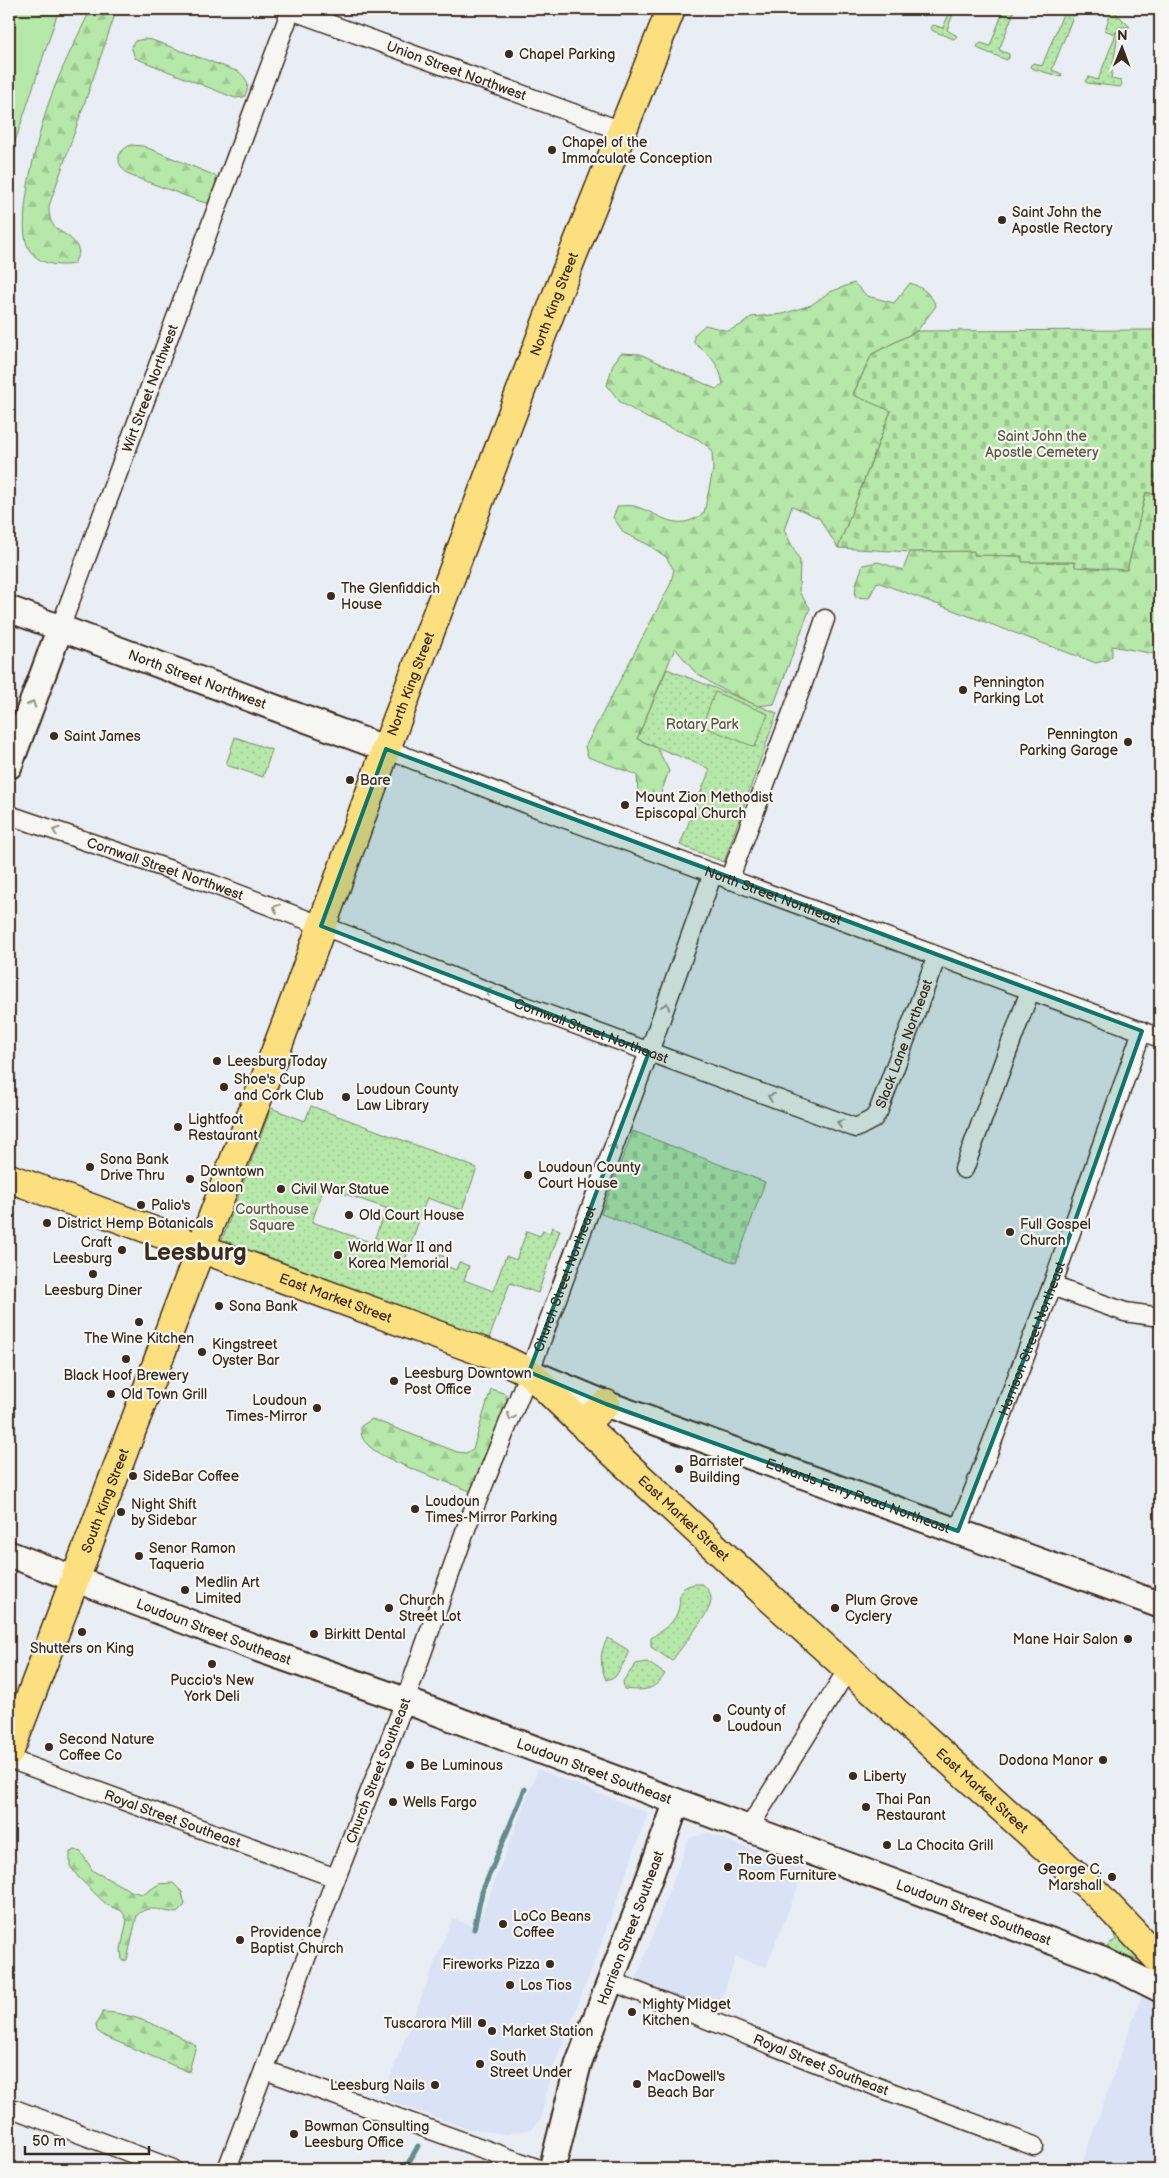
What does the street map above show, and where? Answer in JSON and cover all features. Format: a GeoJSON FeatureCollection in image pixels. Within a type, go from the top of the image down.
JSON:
{"type":"FeatureCollection","features":[{"type":"Feature","properties":{"kind":"main road","name":"North King Street"},"geometry":{"type":"LineString","coordinates":[[201,1249],[558,292],[671,9]]}},
{"type":"Feature","properties":{"kind":"main road","name":"East Market Street"},"geometry":{"type":"LineString","coordinates":[[9,1178],[491,1355],[529,1372],[587,1429],[848,1669],[1099,1896],[1160,1961]]}},
{"type":"Feature","properties":{"kind":"main road","name":"South King Street"},"geometry":{"type":"LineString","coordinates":[[9,1753],[201,1249]]}},
{"type":"Feature","properties":{"kind":"main road"},"geometry":{"type":"LineString","coordinates":[[587,1429],[593,1414],[606,1404]]}},
{"type":"Feature","properties":{"kind":"main road","name":"East Market Street"},"geometry":{"type":"LineString","coordinates":[[1099,1896],[1160,1942]]}},
{"type":"Feature","properties":{"kind":"street","name":"Union Street Northwest"},"geometry":{"type":"LineString","coordinates":[[291,10],[622,131]]}},
{"type":"Feature","properties":{"kind":"street","name":"Wirt Street Northwest"},"geometry":{"type":"LineString","coordinates":[[9,766],[291,10]]}},
{"type":"Feature","properties":{"kind":"street","name":"North Street Northwest"},"geometry":{"type":"LineString","coordinates":[[9,609],[386,749]]}},
{"type":"Feature","properties":{"kind":"street","name":"Church Street Northeast"},"geometry":{"type":"LineString","coordinates":[[529,1372],[649,1052],[802,686],[825,619]]}},
{"type":"Feature","properties":{"kind":"street","name":"North Street Northeast"},"geometry":{"type":"LineString","coordinates":[[386,749],[721,876],[1160,1038]]}},
{"type":"Feature","properties":{"kind":"street","name":"Cornwall Street Northwest"},"geometry":{"type":"LineString","coordinates":[[9,815],[212,884],[321,926]]}},
{"type":"Feature","properties":{"kind":"street","name":"Cornwall Street Northeast"},"geometry":{"type":"LineString","coordinates":[[321,926],[522,1005],[848,1126],[856,1128],[863,1125]]}},
{"type":"Feature","properties":{"kind":"street","name":"Slack Lane Northeast"},"geometry":{"type":"LineString","coordinates":[[863,1125],[878,1112],[937,956]]}},
{"type":"Feature","properties":{"kind":"street"},"geometry":{"type":"LineString","coordinates":[[964,1169],[1030,991]]}},
{"type":"Feature","properties":{"kind":"street","name":"Harrison Street Northeast"},"geometry":{"type":"LineString","coordinates":[[958,1530],[1052,1286],[1142,1031]]}},
{"type":"Feature","properties":{"kind":"street"},"geometry":{"type":"LineString","coordinates":[[1052,1286],[1125,1312],[1160,1317]]}},
{"type":"Feature","properties":{"kind":"street","name":"Edwards Ferry Road Northeast"},"geometry":{"type":"LineString","coordinates":[[529,1372],[606,1404],[958,1530],[1160,1605]]}},
{"type":"Feature","properties":{"kind":"street","name":"Church Street Southeast"},"geometry":{"type":"LineString","coordinates":[[227,2169],[336,1878],[405,1701],[468,1523],[529,1372]]}},
{"type":"Feature","properties":{"kind":"street","name":"Loudoun Street Southeast"},"geometry":{"type":"LineString","coordinates":[[9,1554],[75,1577],[259,1649],[405,1701],[1112,1964],[1160,1978]]}},
{"type":"Feature","properties":{"kind":"street"},"geometry":{"type":"LineString","coordinates":[[748,1829],[848,1669]]}},
{"type":"Feature","properties":{"kind":"street","name":"Royal Street Southeast"},"geometry":{"type":"LineString","coordinates":[[9,1759],[336,1878]]}},
{"type":"Feature","properties":{"kind":"street","name":"Harrison Street Southeast"},"geometry":{"type":"LineString","coordinates":[[552,2169],[578,2065],[677,1802]]}},
{"type":"Feature","properties":{"kind":"street","name":"Loudoun Street Southeast"},"geometry":{"type":"LineString","coordinates":[[1112,1964],[1160,1989]]}},
{"type":"Feature","properties":{"kind":"street","name":"Royal Street Southeast"},"geometry":{"type":"LineString","coordinates":[[611,1980],[854,2078],[1034,2146]]}},
{"type":"Feature","properties":{"kind":"street"},"geometry":{"type":"LineString","coordinates":[[265,2070],[539,2169]]}},
{"type":"Feature","properties":{"kind":"street"},"geometry":{"type":"LineString","coordinates":[[9,2107],[173,2169]]}},
{"type":"Feature","properties":{"kind":"highlighted area"},"geometry":{"type":"Polygon","coordinates":[[[386,749],[1142,1031],[1052,1286],[958,1531],[606,1404],[529,1372],[649,1052],[321,926],[386,749]]]}},
{"type":"Feature","properties":{"kind":"shaded area","name":"Market Station"},"geometry":{"type":"Polygon","coordinates":[[[538,1769],[648,1813],[593,1966],[551,2073],[541,2119],[532,2129],[506,2134],[468,2129],[382,2098],[452,1919],[477,1927],[538,1769]]]}},
{"type":"Feature","properties":{"kind":"shaded area"},"geometry":{"type":"Polygon","coordinates":[[[708,1833],[805,1869],[766,1967],[736,1957],[716,2014],[635,1982],[689,1838],[708,1833]]]}},
{"type":"Feature","properties":{"kind":"shaded area"},"geometry":{"type":"Polygon","coordinates":[[[1143,1992],[1160,2000],[1160,2169],[1080,2169],[1143,1992]]]}},
{"type":"Feature","properties":{"kind":"green space"},"geometry":{"type":"Polygon","coordinates":[[[9,9],[59,9],[9,160],[9,9]]]}},
{"type":"Feature","properties":{"kind":"green space"},"geometry":{"type":"Polygon","coordinates":[[[91,9],[117,9],[49,206],[52,224],[76,244],[79,252],[74,264],[61,265],[42,261],[28,247],[24,217],[26,197],[49,102],[63,67],[91,9]]]}},
{"type":"Feature","properties":{"kind":"green space"},"geometry":{"type":"Polygon","coordinates":[[[951,9],[955,9],[947,30],[957,36],[954,39],[933,31],[931,28],[933,25],[943,28],[951,9]]]}},
{"type":"Feature","properties":{"kind":"green space"},"geometry":{"type":"Polygon","coordinates":[[[1004,9],[1015,9],[999,50],[1009,54],[1007,60],[979,49],[977,46],[981,43],[990,46],[1004,9]]]}},
{"type":"Feature","properties":{"kind":"green space"},"geometry":{"type":"Polygon","coordinates":[[[1065,9],[1076,9],[1052,70],[1062,74],[1061,77],[1031,68],[1030,66],[1033,63],[1042,66],[1065,9]]]}},
{"type":"Feature","properties":{"kind":"green space"},"geometry":{"type":"Polygon","coordinates":[[[1112,9],[1130,27],[1119,27],[1111,79],[1121,81],[1120,87],[1087,83],[1085,81],[1088,77],[1098,80],[1117,31],[1114,34],[1105,30],[1112,9]]]}},
{"type":"Feature","properties":{"kind":"green space"},"geometry":{"type":"Polygon","coordinates":[[[152,40],[239,72],[248,84],[244,97],[235,98],[135,58],[131,46],[135,41],[152,40]]]}},
{"type":"Feature","properties":{"kind":"green space"},"geometry":{"type":"Polygon","coordinates":[[[131,145],[143,146],[216,176],[216,183],[209,203],[129,175],[120,163],[119,155],[125,148],[131,145]]]}},
{"type":"Feature","properties":{"kind":"green space"},"geometry":{"type":"Polygon","coordinates":[[[854,283],[867,296],[894,303],[910,283],[926,291],[936,306],[917,331],[872,354],[853,394],[891,410],[838,548],[819,518],[792,506],[784,530],[800,561],[799,592],[810,608],[774,704],[758,706],[714,685],[694,671],[675,648],[637,739],[657,748],[669,771],[658,801],[638,794],[637,775],[588,757],[585,747],[670,585],[674,570],[666,557],[647,544],[624,533],[613,517],[618,506],[634,506],[676,522],[685,522],[704,513],[713,470],[712,450],[698,439],[647,418],[620,402],[607,385],[613,364],[621,353],[640,354],[716,389],[723,384],[719,370],[709,356],[694,343],[694,335],[705,325],[728,331],[741,325],[751,317],[783,314],[811,305],[830,292],[854,283]]]}},
{"type":"Feature","properties":{"kind":"green space","name":"Saint John the Apostle Cemetery"},"geometry":{"type":"Polygon","coordinates":[[[1160,330],[1160,496],[1146,492],[1127,570],[1075,567],[1075,562],[1022,562],[1022,556],[974,555],[974,551],[910,552],[838,548],[891,411],[853,395],[872,354],[917,331],[1160,330]]]}},
{"type":"Feature","properties":{"kind":"green space"},"geometry":{"type":"Polygon","coordinates":[[[1146,492],[1160,496],[1160,655],[1112,646],[1112,656],[1107,660],[1096,663],[877,582],[869,598],[855,597],[856,584],[863,565],[878,562],[903,570],[910,552],[974,551],[975,555],[1022,556],[1023,562],[1075,562],[1075,566],[1127,570],[1146,492]]]}},
{"type":"Feature","properties":{"kind":"green space","name":"Rotary Park"},"geometry":{"type":"Polygon","coordinates":[[[667,669],[777,713],[724,862],[680,845],[710,769],[637,739],[667,669]]]}},
{"type":"Feature","properties":{"kind":"green space"},"geometry":{"type":"Polygon","coordinates":[[[715,692],[768,714],[755,747],[702,726],[715,692]]]}},
{"type":"Feature","properties":{"kind":"green space"},"geometry":{"type":"Polygon","coordinates":[[[235,737],[272,750],[263,777],[226,765],[235,737]]]}},
{"type":"Feature","properties":{"kind":"green space","name":"Courthouse Square"},"geometry":{"type":"Polygon","coordinates":[[[311,1106],[477,1168],[462,1210],[427,1198],[405,1260],[435,1271],[440,1255],[448,1258],[446,1266],[456,1270],[459,1262],[469,1266],[464,1280],[493,1291],[506,1256],[516,1260],[527,1231],[540,1236],[543,1231],[550,1233],[552,1227],[560,1230],[538,1293],[510,1283],[488,1341],[222,1240],[271,1108],[305,1121],[311,1106]],[[324,1187],[312,1222],[373,1243],[386,1208],[324,1187]]]}},
{"type":"Feature","properties":{"kind":"green space"},"geometry":{"type":"Polygon","coordinates":[[[633,1131],[765,1182],[736,1263],[601,1214],[633,1131]]]}},
{"type":"Feature","properties":{"kind":"green space"},"geometry":{"type":"Polygon","coordinates":[[[491,1389],[506,1394],[507,1408],[476,1488],[470,1491],[385,1457],[374,1450],[362,1438],[361,1426],[372,1419],[457,1452],[466,1453],[473,1449],[491,1389]]]}},
{"type":"Feature","properties":{"kind":"green space"},"geometry":{"type":"Polygon","coordinates":[[[702,1584],[707,1588],[711,1596],[710,1605],[699,1624],[672,1661],[651,1647],[651,1638],[673,1621],[679,1607],[680,1594],[683,1588],[702,1584]]]}},
{"type":"Feature","properties":{"kind":"green space"},"geometry":{"type":"Polygon","coordinates":[[[608,1638],[628,1650],[628,1656],[615,1677],[606,1680],[601,1659],[603,1648],[608,1638]]]}},
{"type":"Feature","properties":{"kind":"green space"},"geometry":{"type":"Polygon","coordinates":[[[647,1662],[665,1674],[661,1680],[648,1689],[624,1689],[623,1681],[636,1664],[647,1662]]]}},
{"type":"Feature","properties":{"kind":"green space"},"geometry":{"type":"Polygon","coordinates":[[[75,1850],[81,1852],[93,1871],[133,1892],[144,1894],[159,1884],[173,1883],[182,1892],[185,1905],[177,1913],[147,1909],[137,1915],[127,1960],[122,1961],[121,1949],[127,1920],[122,1911],[107,1905],[79,1878],[70,1866],[70,1852],[75,1850]]]}},
{"type":"Feature","properties":{"kind":"green space"},"geometry":{"type":"Polygon","coordinates":[[[1119,1928],[1147,1963],[1106,1950],[1110,1943],[1116,1940],[1114,1935],[1119,1928]]]}},
{"type":"Feature","properties":{"kind":"green space"},"geometry":{"type":"Polygon","coordinates":[[[103,2012],[127,2015],[139,2019],[196,2045],[189,2072],[106,2037],[97,2031],[96,2024],[103,2012]]]}},
{"type":"Feature","properties":{"kind":"waterway"},"geometry":{"type":"LineString","coordinates":[[474,1929],[482,1892],[525,1789]]}},
{"type":"Feature","properties":{"kind":"waterway"},"geometry":{"type":"LineString","coordinates":[[405,2169],[418,2146]]}},
{"type":"Feature","properties":{"kind":"place","name":"Chapel Parking"},"geometry":{"type":"Point","coordinates":[509,54]}},
{"type":"Feature","properties":{"kind":"place","name":"Chapel of the Immaculate Conception"},"geometry":{"type":"Point","coordinates":[552,150]}},
{"type":"Feature","properties":{"kind":"place","name":"Saint John the Apostle Rectory"},"geometry":{"type":"Point","coordinates":[1002,220]}},
{"type":"Feature","properties":{"kind":"place","name":"The Glenfiddich House"},"geometry":{"type":"Point","coordinates":[331,596]}},
{"type":"Feature","properties":{"kind":"place","name":"Pennington Parking Lot"},"geometry":{"type":"Point","coordinates":[963,690]}},
{"type":"Feature","properties":{"kind":"place","name":"Saint James"},"geometry":{"type":"Point","coordinates":[54,736]}},
{"type":"Feature","properties":{"kind":"place","name":"Pennington Parking Garage"},"geometry":{"type":"Point","coordinates":[1128,742]}},
{"type":"Feature","properties":{"kind":"place","name":"Bare"},"geometry":{"type":"Point","coordinates":[350,780]}},
{"type":"Feature","properties":{"kind":"place","name":"Mount Zion Methodist Episcopal Church"},"geometry":{"type":"Point","coordinates":[625,805]}},
{"type":"Feature","properties":{"kind":"place","name":"Leesburg Today"},"geometry":{"type":"Point","coordinates":[217,1061]}},
{"type":"Feature","properties":{"kind":"place","name":"Shoe's Cup and Cork Club"},"geometry":{"type":"Point","coordinates":[224,1087]}},
{"type":"Feature","properties":{"kind":"place","name":"Loudoun County Law Library"},"geometry":{"type":"Point","coordinates":[346,1097]}},
{"type":"Feature","properties":{"kind":"place","name":"Lightfoot Restaurant"},"geometry":{"type":"Point","coordinates":[178,1127]}},
{"type":"Feature","properties":{"kind":"place","name":"Sona Bank Drive Thru"},"geometry":{"type":"Point","coordinates":[90,1167]}},
{"type":"Feature","properties":{"kind":"place","name":"Loudoun County Court House"},"geometry":{"type":"Point","coordinates":[528,1175]}},
{"type":"Feature","properties":{"kind":"place","name":"Downtown Saloon"},"geometry":{"type":"Point","coordinates":[190,1179]}},
{"type":"Feature","properties":{"kind":"place","name":"Civil War Statue"},"geometry":{"type":"Point","coordinates":[281,1189]}},
{"type":"Feature","properties":{"kind":"place","name":"Palio's"},"geometry":{"type":"Point","coordinates":[141,1205]}},
{"type":"Feature","properties":{"kind":"place","name":"Old Court House"},"geometry":{"type":"Point","coordinates":[349,1215]}},
{"type":"Feature","properties":{"kind":"place","name":"District Hemp Botanicals"},"geometry":{"type":"Point","coordinates":[47,1223]}},
{"type":"Feature","properties":{"kind":"place","name":"Full Gospel Church"},"geometry":{"type":"Point","coordinates":[1010,1232]}},
{"type":"Feature","properties":{"kind":"place","name":"Craft Leesburg"},"geometry":{"type":"Point","coordinates":[122,1250]}},
{"type":"Feature","properties":{"kind":"place","name":"World War II and Korea Memorial"},"geometry":{"type":"Point","coordinates":[338,1255]}},
{"type":"Feature","properties":{"kind":"place","name":"Leesburg Diner"},"geometry":{"type":"Point","coordinates":[93,1274]}},
{"type":"Feature","properties":{"kind":"place","name":"Sona Bank"},"geometry":{"type":"Point","coordinates":[219,1306]}},
{"type":"Feature","properties":{"kind":"place","name":"The Wine Kitchen"},"geometry":{"type":"Point","coordinates":[139,1322]}},
{"type":"Feature","properties":{"kind":"place","name":"Kingstreet Oyster Bar"},"geometry":{"type":"Point","coordinates":[202,1352]}},
{"type":"Feature","properties":{"kind":"place","name":"Black Hoof Brewery"},"geometry":{"type":"Point","coordinates":[126,1359]}},
{"type":"Feature","properties":{"kind":"place","name":"Leesburg Downtown Post Office"},"geometry":{"type":"Point","coordinates":[394,1381]}},
{"type":"Feature","properties":{"kind":"place","name":"Old Town Grill"},"geometry":{"type":"Point","coordinates":[111,1394]}},
{"type":"Feature","properties":{"kind":"place","name":"Loudoun Times-Mirror"},"geometry":{"type":"Point","coordinates":[317,1408]}},
{"type":"Feature","properties":{"kind":"place","name":"Barrister Building"},"geometry":{"type":"Point","coordinates":[679,1469]}},
{"type":"Feature","properties":{"kind":"place","name":"SideBar Coffee"},"geometry":{"type":"Point","coordinates":[133,1476]}},
{"type":"Feature","properties":{"kind":"place","name":"Loudoun Times-Mirror Parking"},"geometry":{"type":"Point","coordinates":[415,1509]}},
{"type":"Feature","properties":{"kind":"place","name":"Night Shift by Sidebar"},"geometry":{"type":"Point","coordinates":[121,1512]}},
{"type":"Feature","properties":{"kind":"place","name":"Senor Ramon Taqueria"},"geometry":{"type":"Point","coordinates":[139,1556]}},
{"type":"Feature","properties":{"kind":"place","name":"Medlin Art Limited"},"geometry":{"type":"Point","coordinates":[185,1590]}},
{"type":"Feature","properties":{"kind":"place","name":"Church Street Lot"},"geometry":{"type":"Point","coordinates":[389,1608]}},
{"type":"Feature","properties":{"kind":"place","name":"Plum Grove Cyclery"},"geometry":{"type":"Point","coordinates":[835,1608]}},
{"type":"Feature","properties":{"kind":"place","name":"Shutters on King"},"geometry":{"type":"Point","coordinates":[82,1632]}},
{"type":"Feature","properties":{"kind":"place","name":"Birkitt Dental"},"geometry":{"type":"Point","coordinates":[314,1634]}},
{"type":"Feature","properties":{"kind":"place","name":"Mane Hair Salon"},"geometry":{"type":"Point","coordinates":[1128,1639]}},
{"type":"Feature","properties":{"kind":"place","name":"Puccio's New York Deli"},"geometry":{"type":"Point","coordinates":[212,1664]}},
{"type":"Feature","properties":{"kind":"place","name":"County of Loudoun"},"geometry":{"type":"Point","coordinates":[717,1718]}},
{"type":"Feature","properties":{"kind":"place","name":"Second Nature Coffee Co"},"geometry":{"type":"Point","coordinates":[49,1747]}},
{"type":"Feature","properties":{"kind":"place","name":"Dodona Manor"},"geometry":{"type":"Point","coordinates":[1103,1760]}},
{"type":"Feature","properties":{"kind":"place","name":"Be Luminous"},"geometry":{"type":"Point","coordinates":[410,1765]}},
{"type":"Feature","properties":{"kind":"place","name":"Liberty"},"geometry":{"type":"Point","coordinates":[853,1776]}},
{"type":"Feature","properties":{"kind":"place","name":"Wells Fargo"},"geometry":{"type":"Point","coordinates":[393,1802]}},
{"type":"Feature","properties":{"kind":"place","name":"Thai Pan Restaurant"},"geometry":{"type":"Point","coordinates":[866,1807]}},
{"type":"Feature","properties":{"kind":"place","name":"La Chocita Grill"},"geometry":{"type":"Point","coordinates":[887,1845]}},
{"type":"Feature","properties":{"kind":"place","name":"The Guest Room Furniture"},"geometry":{"type":"Point","coordinates":[728,1867]}},
{"type":"Feature","properties":{"kind":"place","name":"George C. Marshall"},"geometry":{"type":"Point","coordinates":[1112,1877]}},
{"type":"Feature","properties":{"kind":"place","name":"LoCo Beans Coffee"},"geometry":{"type":"Point","coordinates":[503,1924]}},
{"type":"Feature","properties":{"kind":"place","name":"Providence Baptist Church"},"geometry":{"type":"Point","coordinates":[240,1940]}},
{"type":"Feature","properties":{"kind":"place","name":"Fireworks Pizza"},"geometry":{"type":"Point","coordinates":[550,1964]}},
{"type":"Feature","properties":{"kind":"place","name":"Los Tios"},"geometry":{"type":"Point","coordinates":[510,1985]}},
{"type":"Feature","properties":{"kind":"place","name":"Mighty Midget Kitchen"},"geometry":{"type":"Point","coordinates":[632,2012]}},
{"type":"Feature","properties":{"kind":"place","name":"Tuscarora Mill"},"geometry":{"type":"Point","coordinates":[482,2023]}},
{"type":"Feature","properties":{"kind":"place","name":"Market Station"},"geometry":{"type":"Point","coordinates":[492,2031]}},
{"type":"Feature","properties":{"kind":"place","name":"South Street Under"},"geometry":{"type":"Point","coordinates":[480,2064]}},
{"type":"Feature","properties":{"kind":"place","name":"MacDowell's Beach Bar"},"geometry":{"type":"Point","coordinates":[637,2084]}},
{"type":"Feature","properties":{"kind":"place","name":"Leesburg Nails"},"geometry":{"type":"Point","coordinates":[435,2085]}},
{"type":"Feature","properties":{"kind":"place","name":"Bowman Consulting Leesburg Office"},"geometry":{"type":"Point","coordinates":[294,2134]}},
{"type":"Feature","properties":{"kind":"district","name":"Leesburg"},"geometry":{"type":"Point","coordinates":[195,1252]}}]}
